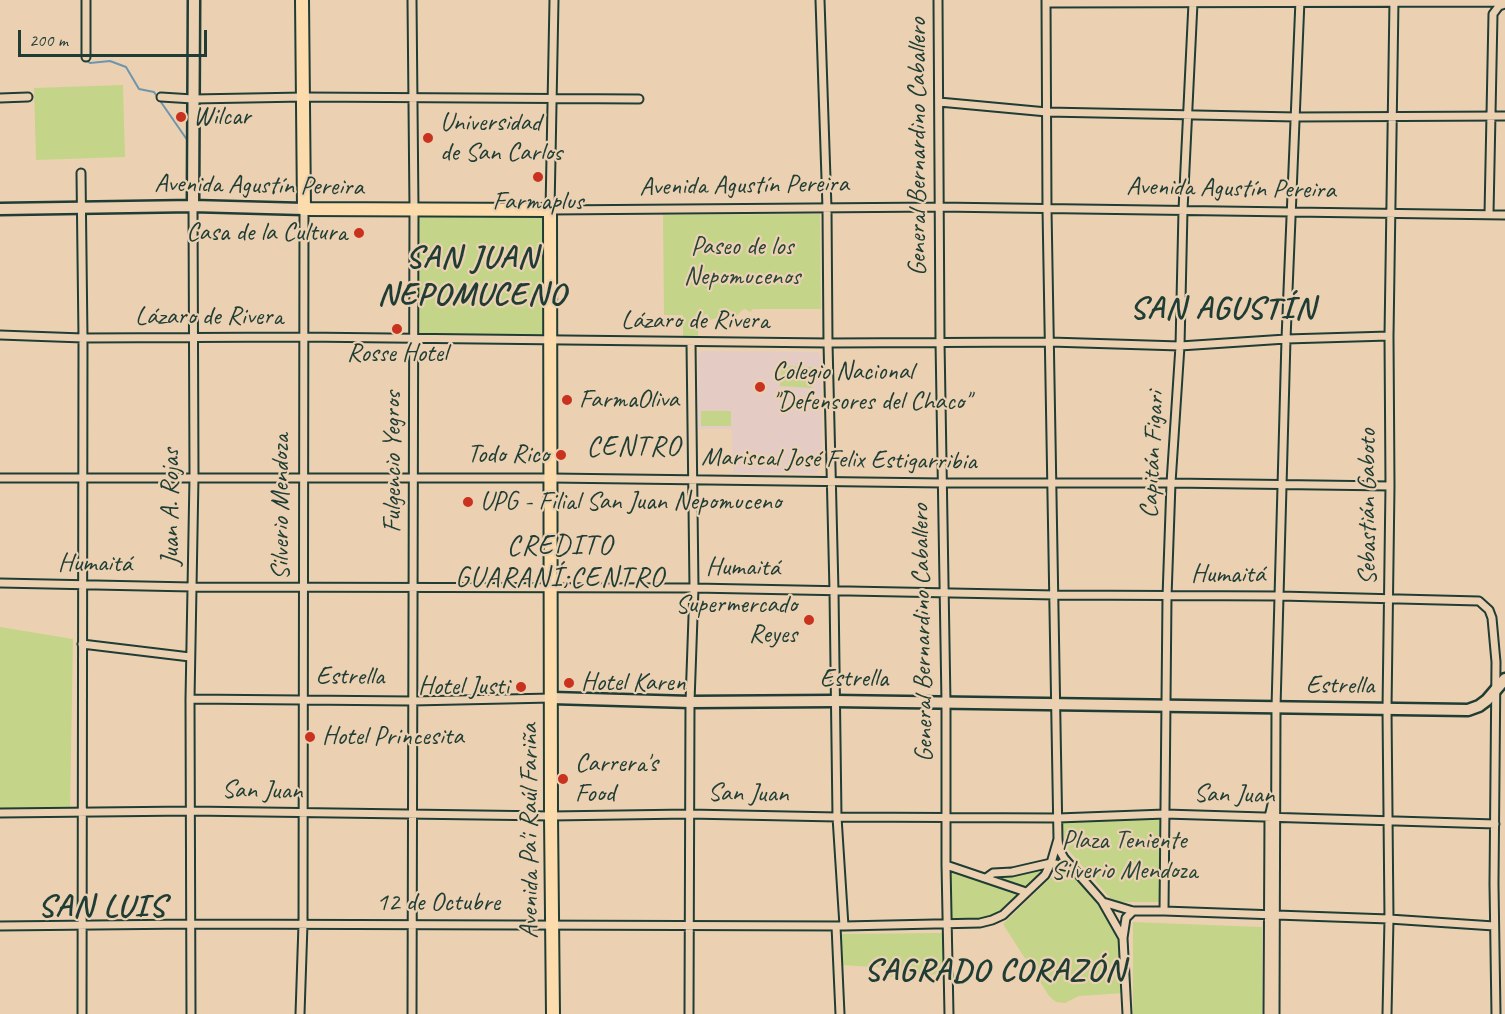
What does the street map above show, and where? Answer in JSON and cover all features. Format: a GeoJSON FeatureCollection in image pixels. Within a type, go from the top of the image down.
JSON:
{"type":"FeatureCollection","features":[{"type":"Feature","properties":{"kind":"highway","name":"Silverio Mendoza"},"geometry":{"type":"LineString","coordinates":[[302,0],[304,209]]}},
{"type":"Feature","properties":{"kind":"highway","name":"Avenida Agustín Pereira"},"geometry":{"type":"LineString","coordinates":[[304,209],[550,210]]}},
{"type":"Feature","properties":{"kind":"highway","name":"Avenida Pa'i Raúl Fariña"},"geometry":{"type":"LineString","coordinates":[[550,210],[553,1014]]}},
{"type":"Feature","properties":{"kind":"main road","name":"Juan A. Rojas"},"geometry":{"type":"LineString","coordinates":[[193,206],[194,0]]}},
{"type":"Feature","properties":{"kind":"main road","name":"Avenida Agustín Pereira"},"geometry":{"type":"LineString","coordinates":[[0,208],[193,206],[304,209]]}},
{"type":"Feature","properties":{"kind":"main road","name":"Estrella"},"geometry":{"type":"LineString","coordinates":[[552,698],[690,702],[834,701],[1057,706],[1468,710],[1479,706],[1505,679]]}},
{"type":"Feature","properties":{"kind":"street"},"geometry":{"type":"LineString","coordinates":[[86,0],[86,57]]}},
{"type":"Feature","properties":{"kind":"street","name":"Fulgencio Yegros"},"geometry":{"type":"LineString","coordinates":[[412,0],[414,209],[412,1014]]}},
{"type":"Feature","properties":{"kind":"street","name":"Avenida Pa'i Raúl Fariña"},"geometry":{"type":"LineString","coordinates":[[550,210],[554,0]]}},
{"type":"Feature","properties":{"kind":"street"},"geometry":{"type":"LineString","coordinates":[[820,0],[827,208],[837,817],[844,926]]}},
{"type":"Feature","properties":{"kind":"street","name":"General Bernardino Caballero"},"geometry":{"type":"LineString","coordinates":[[938,0],[949,1014]]}},
{"type":"Feature","properties":{"kind":"street"},"geometry":{"type":"LineString","coordinates":[[1123,938],[1102,901],[1064,858],[1059,849],[1058,839],[1047,209],[1046,1],[1505,3]]}},
{"type":"Feature","properties":{"kind":"street","name":"Sebastián Gaboto"},"geometry":{"type":"LineString","coordinates":[[1387,1014],[1389,336],[1394,1]]}},
{"type":"Feature","properties":{"kind":"street"},"geometry":{"type":"LineString","coordinates":[[1275,1014],[1273,817],[1286,339],[1300,2]]}},
{"type":"Feature","properties":{"kind":"street","name":"Capitán Figari"},"geometry":{"type":"LineString","coordinates":[[1164,911],[1167,597],[1171,483],[1180,346],[1183,210],[1193,3]]}},
{"type":"Feature","properties":{"kind":"street"},"geometry":{"type":"LineString","coordinates":[[1489,214],[1493,14],[1499,6],[1505,3]]}},
{"type":"Feature","properties":{"kind":"street"},"geometry":{"type":"LineString","coordinates":[[0,98],[28,97]]}},
{"type":"Feature","properties":{"kind":"street"},"geometry":{"type":"LineString","coordinates":[[161,97],[193,99],[304,97],[639,99]]}},
{"type":"Feature","properties":{"kind":"street"},"geometry":{"type":"LineString","coordinates":[[939,102],[1047,112],[1296,117],[1505,116]]}},
{"type":"Feature","properties":{"kind":"street"},"geometry":{"type":"LineString","coordinates":[[81,173],[83,338],[82,1014]]}},
{"type":"Feature","properties":{"kind":"street","name":"Juan A. Rojas"},"geometry":{"type":"LineString","coordinates":[[191,1014],[190,657],[194,477],[193,206]]}},
{"type":"Feature","properties":{"kind":"street","name":"Avenida Agustín Pereira"},"geometry":{"type":"LineString","coordinates":[[550,210],[939,207],[1505,215]]}},
{"type":"Feature","properties":{"kind":"street","name":"Silverio Mendoza"},"geometry":{"type":"LineString","coordinates":[[300,1014],[303,924],[304,209]]}},
{"type":"Feature","properties":{"kind":"street","name":"Lázaro de Rivera"},"geometry":{"type":"LineString","coordinates":[[0,334],[83,338],[303,337],[828,343],[940,341],[1180,346],[1286,339],[1389,336]]}},
{"type":"Feature","properties":{"kind":"street"},"geometry":{"type":"LineString","coordinates":[[689,1014],[690,702],[693,588],[692,342]]}},
{"type":"Feature","properties":{"kind":"street","name":"Mariscal José Felix Estigarribia"},"geometry":{"type":"LineString","coordinates":[[0,478],[552,478],[1390,486]]}},
{"type":"Feature","properties":{"kind":"street","name":"Humaitá"},"geometry":{"type":"LineString","coordinates":[[0,583],[192,587],[552,586],[1479,601],[1489,610],[1492,618],[1496,662]]}},
{"type":"Feature","properties":{"kind":"street"},"geometry":{"type":"LineString","coordinates":[[82,644],[190,657]]}},
{"type":"Feature","properties":{"kind":"street"},"geometry":{"type":"LineString","coordinates":[[1496,1014],[1494,926],[1496,662],[1505,664]]}},
{"type":"Feature","properties":{"kind":"street","name":"Estrella"},"geometry":{"type":"LineString","coordinates":[[190,699],[303,698],[412,701],[552,698]]}},
{"type":"Feature","properties":{"kind":"street","name":"San Juan"},"geometry":{"type":"LineString","coordinates":[[0,813],[191,811],[946,818],[1058,818],[1165,814],[1495,824]]}},
{"type":"Feature","properties":{"kind":"street"},"geometry":{"type":"LineString","coordinates":[[1051,863],[1058,839]]}},
{"type":"Feature","properties":{"kind":"street"},"geometry":{"type":"LineString","coordinates":[[986,878],[993,873],[1012,872],[1051,863],[1073,868]]}},
{"type":"Feature","properties":{"kind":"street","name":"12 de Octubre"},"geometry":{"type":"LineString","coordinates":[[0,926],[192,924],[844,926],[980,923],[1003,915],[1045,875],[1051,863]]}},
{"type":"Feature","properties":{"kind":"street"},"geometry":{"type":"LineString","coordinates":[[946,865],[1026,892]]}},
{"type":"Feature","properties":{"kind":"street"},"geometry":{"type":"LineString","coordinates":[[1102,901],[1133,911],[1389,919],[1494,926]]}},
{"type":"Feature","properties":{"kind":"street"},"geometry":{"type":"LineString","coordinates":[[1126,1014],[1123,938],[1126,918],[1133,911]]}},
{"type":"Feature","properties":{"kind":"street"},"geometry":{"type":"LineString","coordinates":[[1268,1014],[1273,915]]}},
{"type":"Feature","properties":{"kind":"street"},"geometry":{"type":"LineString","coordinates":[[836,926],[840,1014]]}},
{"type":"Feature","properties":{"kind":"street"},"geometry":{"type":"LineString","coordinates":[[1495,976],[1505,976]]}},
{"type":"Feature","properties":{"kind":"shaded area","name":"Colegio Nacional \"Defensores del Chaco\""},"geometry":{"type":"Polygon","coordinates":[[[702,351],[818,352],[821,357],[822,467],[815,473],[733,473],[732,429],[698,429],[698,355],[702,351]]]}},
{"type":"Feature","properties":{"kind":"green space"},"geometry":{"type":"Polygon","coordinates":[[[123,85],[125,157],[36,160],[34,88],[123,85]]]}},
{"type":"Feature","properties":{"kind":"green space"},"geometry":{"type":"Polygon","coordinates":[[[415,211],[549,211],[549,340],[415,337],[415,211]]]}},
{"type":"Feature","properties":{"kind":"green space","name":"Paseo de los Nepomucenos"},"geometry":{"type":"Polygon","coordinates":[[[820,214],[821,309],[753,309],[750,312],[745,309],[735,318],[732,318],[730,312],[726,310],[722,314],[727,315],[724,320],[720,317],[710,320],[706,314],[698,320],[698,337],[683,337],[683,315],[664,315],[663,215],[820,214]]]}},
{"type":"Feature","properties":{"kind":"green space"},"geometry":{"type":"Polygon","coordinates":[[[781,366],[813,367],[812,388],[780,386],[781,366]]]}},
{"type":"Feature","properties":{"kind":"green space"},"geometry":{"type":"Polygon","coordinates":[[[701,411],[731,411],[731,426],[701,426],[701,411]]]}},
{"type":"Feature","properties":{"kind":"green space"},"geometry":{"type":"Polygon","coordinates":[[[0,627],[73,639],[70,811],[0,809],[0,627]]]}},
{"type":"Feature","properties":{"kind":"green space","name":"Plaza Teniente Silverio Mendoza"},"geometry":{"type":"Polygon","coordinates":[[[1066,817],[1161,819],[1161,901],[1119,902],[1110,898],[1065,846],[1062,821],[1066,817]]]}},
{"type":"Feature","properties":{"kind":"green space"},"geometry":{"type":"Polygon","coordinates":[[[946,865],[986,878],[1045,865],[1045,875],[992,920],[948,924],[946,865]]]}},
{"type":"Feature","properties":{"kind":"green space"},"geometry":{"type":"Polygon","coordinates":[[[1062,867],[1074,867],[1121,939],[1124,993],[1079,996],[1065,1003],[1056,1002],[1049,996],[1003,924],[1062,867]]]}},
{"type":"Feature","properties":{"kind":"green space"},"geometry":{"type":"Polygon","coordinates":[[[1133,922],[1262,927],[1262,1014],[1133,1014],[1133,922]]]}},
{"type":"Feature","properties":{"kind":"green space"},"geometry":{"type":"Polygon","coordinates":[[[942,933],[943,974],[889,977],[888,968],[842,965],[840,934],[942,933]]]}},
{"type":"Feature","properties":{"kind":"waterway"},"geometry":{"type":"LineString","coordinates":[[80,55],[90,63],[110,61],[126,67],[139,89],[154,92],[190,144]]}},
{"type":"Feature","properties":{"kind":"place","name":"Wilcar"},"geometry":{"type":"Point","coordinates":[181,117]}},
{"type":"Feature","properties":{"kind":"place","name":"Universidad de San Carlos"},"geometry":{"type":"Point","coordinates":[428,138]}},
{"type":"Feature","properties":{"kind":"place","name":"Farmaplus"},"geometry":{"type":"Point","coordinates":[538,177]}},
{"type":"Feature","properties":{"kind":"place","name":"Casa de la Cultura"},"geometry":{"type":"Point","coordinates":[359,233]}},
{"type":"Feature","properties":{"kind":"place","name":"Rosse Hotel"},"geometry":{"type":"Point","coordinates":[397,329]}},
{"type":"Feature","properties":{"kind":"place","name":"Colegio Nacional \"Defensores del Chaco\""},"geometry":{"type":"Point","coordinates":[760,387]}},
{"type":"Feature","properties":{"kind":"place","name":"FarmaOliva"},"geometry":{"type":"Point","coordinates":[567,400]}},
{"type":"Feature","properties":{"kind":"place","name":"Todo Rico"},"geometry":{"type":"Point","coordinates":[561,455]}},
{"type":"Feature","properties":{"kind":"place","name":"UPG - Filial San Juan Nepomuceno"},"geometry":{"type":"Point","coordinates":[468,502]}},
{"type":"Feature","properties":{"kind":"place","name":"Supermercado Reyes"},"geometry":{"type":"Point","coordinates":[809,620]}},
{"type":"Feature","properties":{"kind":"place","name":"Hotel Karen"},"geometry":{"type":"Point","coordinates":[569,683]}},
{"type":"Feature","properties":{"kind":"place","name":"Hotel Justi"},"geometry":{"type":"Point","coordinates":[521,687]}},
{"type":"Feature","properties":{"kind":"place","name":"Hotel Princesita"},"geometry":{"type":"Point","coordinates":[310,737]}},
{"type":"Feature","properties":{"kind":"place","name":"Carrera's Food"},"geometry":{"type":"Point","coordinates":[563,779]}},
{"type":"Feature","properties":{"kind":"district","name":"SAN JUAN NEPOMUCENO"},"geometry":{"type":"Point","coordinates":[472,278]}},
{"type":"Feature","properties":{"kind":"district","name":"SAN AGUSTÍN"},"geometry":{"type":"Point","coordinates":[1223,310]}},
{"type":"Feature","properties":{"kind":"district","name":"CENTRO"},"geometry":{"type":"Point","coordinates":[634,448]}},
{"type":"Feature","properties":{"kind":"district","name":"CREDITO GUARANÍ;CENTRO"},"geometry":{"type":"Point","coordinates":[560,563]}},
{"type":"Feature","properties":{"kind":"district","name":"SAN LUIS"},"geometry":{"type":"Point","coordinates":[102,908]}},
{"type":"Feature","properties":{"kind":"district","name":"SAGRADO CORAZÓN"},"geometry":{"type":"Point","coordinates":[995,972]}}]}
